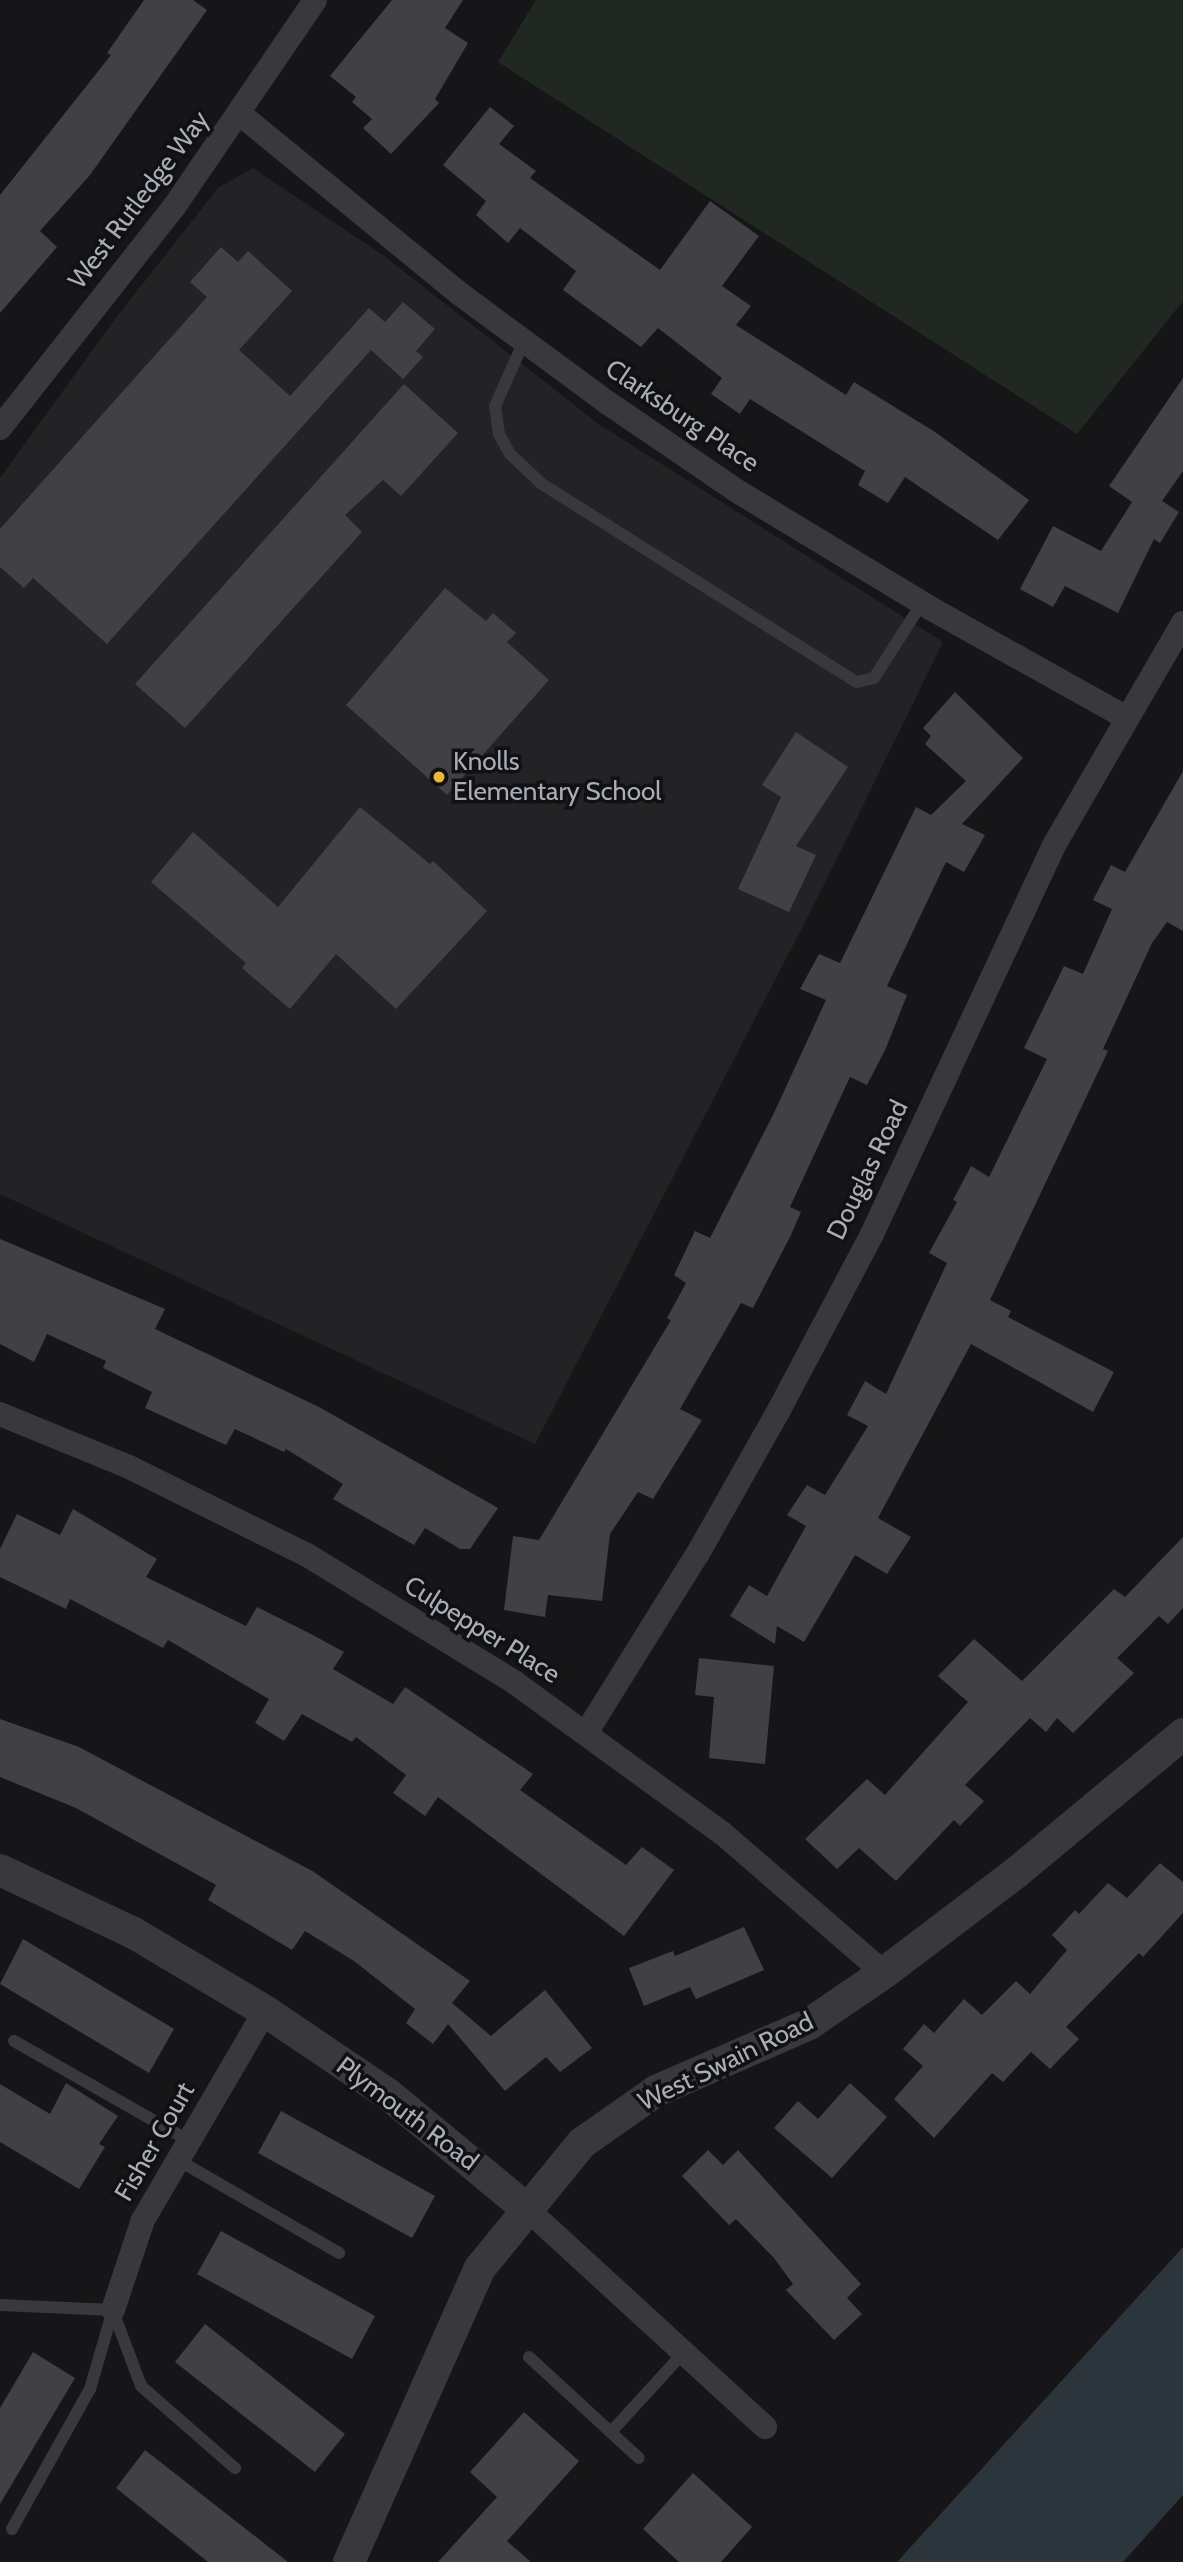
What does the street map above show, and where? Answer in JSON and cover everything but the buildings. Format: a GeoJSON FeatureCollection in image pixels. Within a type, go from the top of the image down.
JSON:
{"type":"FeatureCollection","features":[{"type":"Feature","properties":{"kind":"street","name":"West Rutledge Way"},"geometry":{"type":"LineString","coordinates":[[0,428],[174,207],[240,114],[315,0]]}},
{"type":"Feature","properties":{"kind":"street","name":"Clarksburg Place"},"geometry":{"type":"LineString","coordinates":[[240,114],[524,341],[737,491],[922,603],[1125,717]]}},
{"type":"Feature","properties":{"kind":"street","name":"Douglas Road"},"geometry":{"type":"LineString","coordinates":[[586,1733],[697,1555],[779,1410],[872,1234],[1053,847],[1125,717],[1183,623]]}},
{"type":"Feature","properties":{"kind":"street","name":"Culpepper Place"},"geometry":{"type":"LineString","coordinates":[[0,1414],[129,1467],[307,1555],[514,1682],[722,1833],[884,1973]]}},
{"type":"Feature","properties":{"kind":"street","name":"West Swain Road"},"geometry":{"type":"LineString","coordinates":[[349,2562],[386,2485],[453,2322],[480,2268],[582,2143],[656,2091],[808,2024],[884,1973],[1017,1872],[1183,1734]]}},
{"type":"Feature","properties":{"kind":"street","name":"Plymouth Road"},"geometry":{"type":"LineString","coordinates":[[0,1870],[132,1932],[265,2011],[389,2095],[527,2209],[765,2427]]}},
{"type":"Feature","properties":{"kind":"street","name":"Fisher Court"},"geometry":{"type":"LineString","coordinates":[[113,2310],[143,2220],[265,2011]]}},
{"type":"Feature","properties":{"kind":"lane"},"geometry":{"type":"LineString","coordinates":[[524,341],[500,390],[496,415],[499,434],[510,454],[542,484],[857,682],[874,678],[922,603]]}},
{"type":"Feature","properties":{"kind":"lane"},"geometry":{"type":"LineString","coordinates":[[14,2041],[339,2253]]}},
{"type":"Feature","properties":{"kind":"lane"},"geometry":{"type":"LineString","coordinates":[[0,2305],[113,2310]]}},
{"type":"Feature","properties":{"kind":"lane"},"geometry":{"type":"LineString","coordinates":[[113,2310],[141,2386],[166,2412],[235,2468]]}},
{"type":"Feature","properties":{"kind":"lane"},"geometry":{"type":"LineString","coordinates":[[12,2529],[90,2389],[113,2310]]}},
{"type":"Feature","properties":{"kind":"lane"},"geometry":{"type":"LineString","coordinates":[[611,2432],[684,2352]]}},
{"type":"Feature","properties":{"kind":"lane"},"geometry":{"type":"LineString","coordinates":[[529,2357],[639,2458]]}},
{"type":"Feature","properties":{"kind":"shaded area"},"geometry":{"type":"Polygon","coordinates":[[[536,0],[1183,0],[1183,301],[1077,434],[498,62],[536,0]]]}},
{"type":"Feature","properties":{"kind":"shaded area","name":"Knolls Elementary School"},"geometry":{"type":"Polygon","coordinates":[[[253,168],[383,255],[600,425],[943,642],[821,891],[535,1444],[0,1194],[0,478],[115,319],[218,188],[253,168]]]}},
{"type":"Feature","properties":{"kind":"shaded area"},"geometry":{"type":"Polygon","coordinates":[[[1183,2247],[1183,2495],[1123,2562],[897,2562],[1183,2247]]]}},
{"type":"Feature","properties":{"kind":"place","name":"Knolls Elementary School"},"geometry":{"type":"Point","coordinates":[439,777]}}]}
